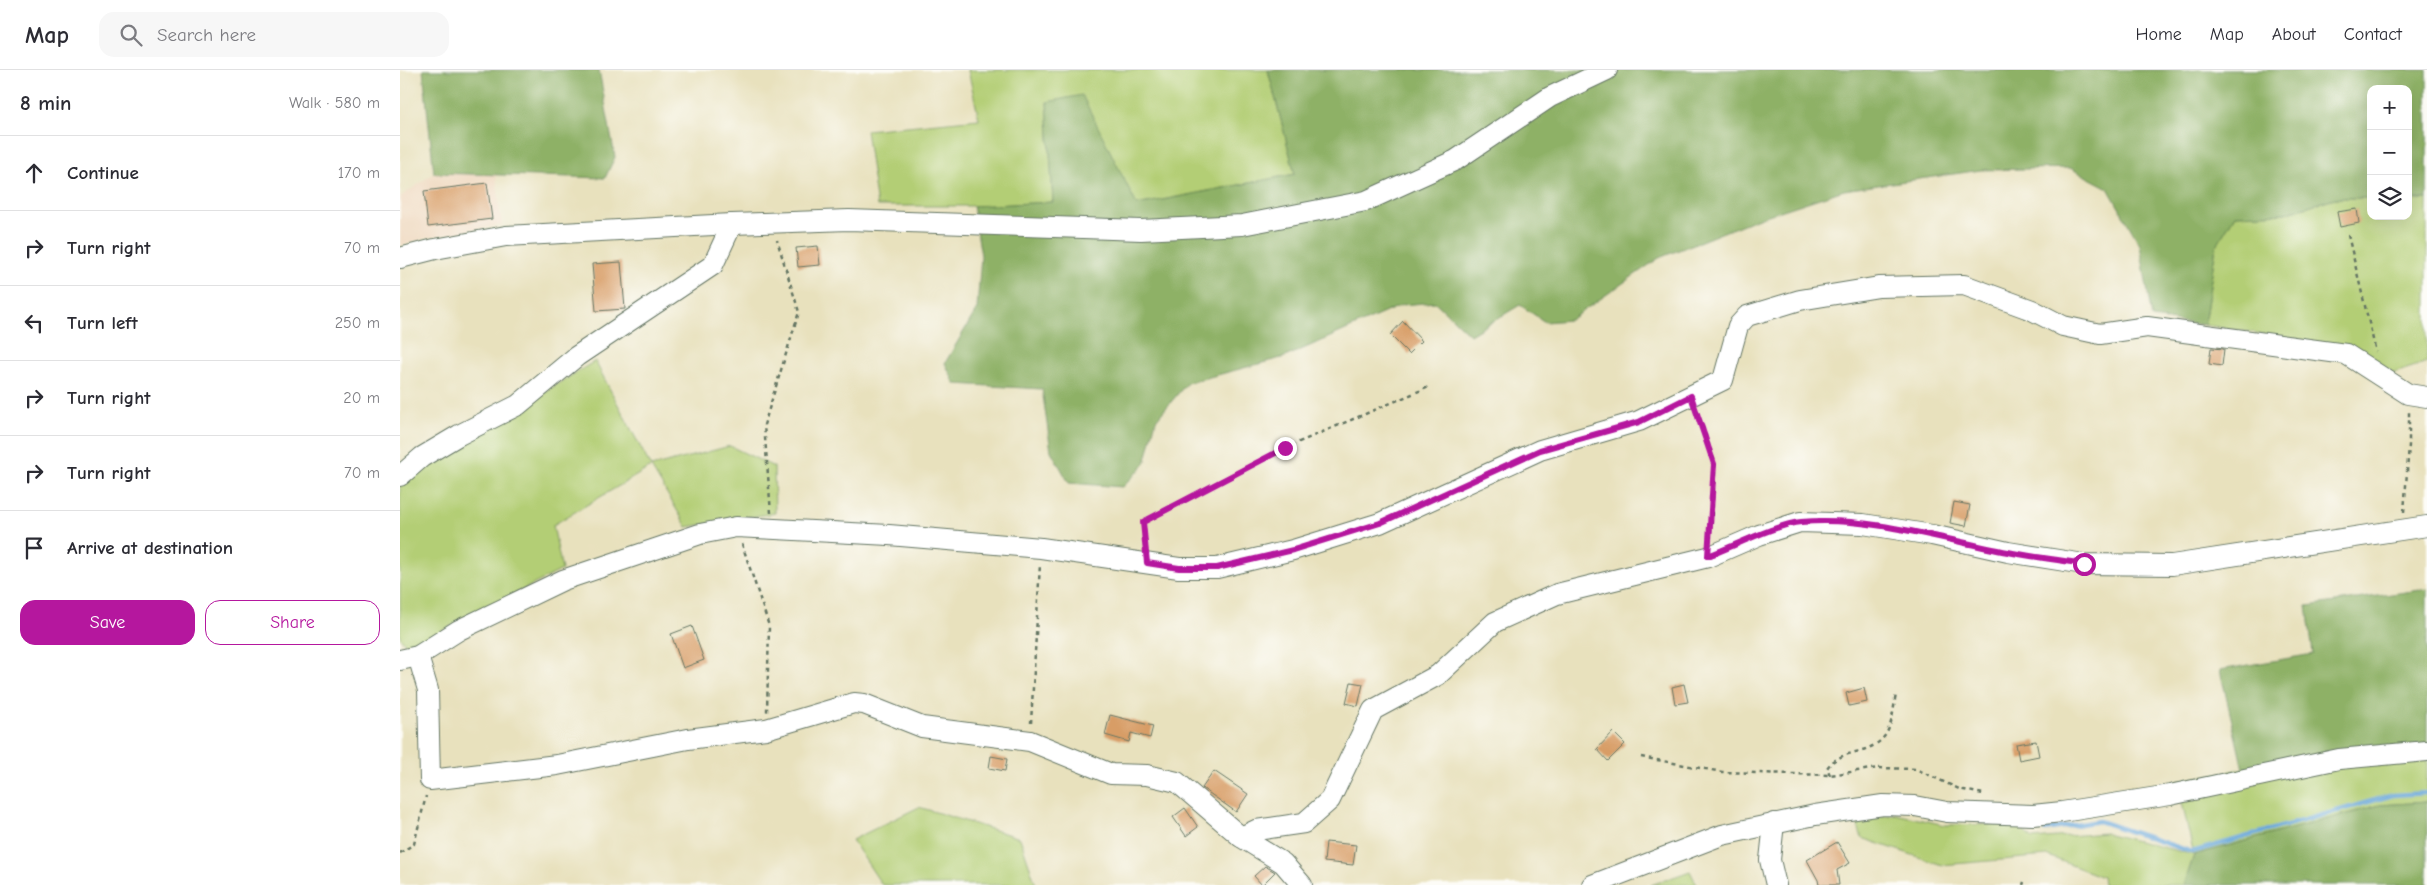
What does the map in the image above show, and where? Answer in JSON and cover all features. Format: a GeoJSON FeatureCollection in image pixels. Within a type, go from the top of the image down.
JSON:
{"type":"FeatureCollection","features":[{"type":"Feature","properties":{"kind":"street"},"geometry":{"type":"LineString","coordinates":[[400,258],[435,249],[506,236],[772,222],[849,220],[1141,230],[1242,225],[1366,201],[1456,160],[1550,97],[1608,70]]}},
{"type":"Feature","properties":{"kind":"street"},"geometry":{"type":"LineString","coordinates":[[400,476],[422,457],[459,434],[518,405],[577,356],[713,265],[732,224]]}},
{"type":"Feature","properties":{"kind":"street"},"geometry":{"type":"LineString","coordinates":[[1302,885],[1283,863],[1241,837],[1177,782],[1147,775],[1111,774],[1030,740],[922,727],[864,704],[854,703],[766,729],[688,739],[556,765],[430,780],[428,690],[409,658],[460,630],[563,580],[700,534],[736,527],[890,535],[1041,548],[1179,568],[1217,568],[1293,550],[1372,526],[1540,450],[1639,422],[1724,380],[1738,326],[1747,316],[1800,300],[1878,287],[1964,285],[2032,310],[2063,326],[2100,334],[2147,327],[2346,354],[2382,377],[2418,396]]}},
{"type":"Feature","properties":{"kind":"street"},"geometry":{"type":"LineString","coordinates":[[1241,837],[1256,830],[1304,823],[1330,800],[1373,710],[1438,675],[1495,622],[1557,594],[1708,556],[1759,535],[1800,522],[1863,524],[1932,535],[2008,552],[2084,564],[2172,565],[2427,526]]}},
{"type":"Feature","properties":{"kind":"street"},"geometry":{"type":"LineString","coordinates":[[1592,885],[1722,835],[1774,823],[1883,805],[1915,806],[1947,812],[2033,815],[2170,795],[2338,759],[2427,751]]}},
{"type":"Feature","properties":{"kind":"street"},"geometry":{"type":"LineString","coordinates":[[1774,823],[1770,860],[1776,885]]}},
{"type":"Feature","properties":{"kind":"path"},"geometry":{"type":"LineString","coordinates":[[772,222],[799,312],[764,425],[772,529]]}},
{"type":"Feature","properties":{"kind":"path"},"geometry":{"type":"LineString","coordinates":[[2348,235],[2382,377]]}},
{"type":"Feature","properties":{"kind":"path"},"geometry":{"type":"LineString","coordinates":[[1147,563],[1143,522],[1285,448],[1431,386]]}},
{"type":"Feature","properties":{"kind":"path"},"geometry":{"type":"LineString","coordinates":[[1691,396],[1714,464],[1708,556]]}},
{"type":"Feature","properties":{"kind":"path"},"geometry":{"type":"LineString","coordinates":[[2402,530],[2409,445],[2418,396]]}},
{"type":"Feature","properties":{"kind":"path"},"geometry":{"type":"LineString","coordinates":[[736,527],[769,626],[766,729]]}},
{"type":"Feature","properties":{"kind":"path"},"geometry":{"type":"LineString","coordinates":[[1030,740],[1041,548]]}},
{"type":"Feature","properties":{"kind":"path"},"geometry":{"type":"LineString","coordinates":[[1830,774],[1827,768],[1833,760],[1875,746],[1889,729],[1896,694]]}},
{"type":"Feature","properties":{"kind":"path"},"geometry":{"type":"LineString","coordinates":[[1641,757],[1722,772],[1830,774],[1878,768],[1916,769],[1959,789],[1988,796]]}},
{"type":"Feature","properties":{"kind":"path"},"geometry":{"type":"LineString","coordinates":[[400,853],[414,844],[430,780]]}},
{"type":"Feature","properties":{"kind":"shaded area"},"geometry":{"type":"Polygon","coordinates":[[[434,173],[496,175],[502,225],[427,238],[400,246],[400,197],[434,173]]]}},
{"type":"Feature","properties":{"kind":"green space"},"geometry":{"type":"Polygon","coordinates":[[[423,70],[599,70],[615,157],[605,178],[434,173],[423,70]]]}},
{"type":"Feature","properties":{"kind":"green space"},"geometry":{"type":"Polygon","coordinates":[[[968,70],[1268,70],[1295,174],[1136,205],[1047,102],[1053,202],[973,206],[877,206],[866,130],[979,119],[968,70]]]}},
{"type":"Feature","properties":{"kind":"green space"},"geometry":{"type":"Polygon","coordinates":[[[1268,70],[2427,70],[2427,199],[2412,199],[2412,85],[2367,85],[2367,198],[2335,198],[2285,213],[2235,215],[2216,246],[2204,325],[2152,318],[2140,245],[2108,188],[2070,168],[1981,170],[1844,190],[1756,219],[1659,258],[1570,320],[1545,322],[1520,305],[1470,335],[1435,302],[1402,305],[1285,357],[1187,383],[1156,420],[1145,464],[1123,487],[1069,483],[1051,451],[1042,389],[955,384],[945,363],[977,309],[981,256],[973,206],[1053,202],[1047,102],[1082,95],[1137,205],[1295,174],[1268,70]]]}},
{"type":"Feature","properties":{"kind":"green space"},"geometry":{"type":"Polygon","coordinates":[[[2335,198],[2367,198],[2367,220],[2412,220],[2412,199],[2427,199],[2427,362],[2392,374],[2361,349],[2204,325],[2216,246],[2235,215],[2285,213],[2335,198]]]}},
{"type":"Feature","properties":{"kind":"green space"},"geometry":{"type":"Polygon","coordinates":[[[595,361],[651,467],[553,525],[562,570],[408,648],[400,637],[400,468],[406,477],[595,361]]]}},
{"type":"Feature","properties":{"kind":"green space"},"geometry":{"type":"Polygon","coordinates":[[[730,446],[774,467],[775,513],[687,527],[651,467],[730,446]]]}},
{"type":"Feature","properties":{"kind":"green space"},"geometry":{"type":"Polygon","coordinates":[[[2427,589],[2427,744],[2334,752],[2243,769],[2220,670],[2313,654],[2307,606],[2427,589]]]}},
{"type":"Feature","properties":{"kind":"green space"},"geometry":{"type":"Polygon","coordinates":[[[2427,744],[2427,802],[2380,805],[2194,855],[2177,781],[2334,752],[2427,744]]]}},
{"type":"Feature","properties":{"kind":"green space"},"geometry":{"type":"Polygon","coordinates":[[[2427,802],[2427,885],[2184,885],[2194,855],[2380,805],[2427,802]]]}},
{"type":"Feature","properties":{"kind":"green space"},"geometry":{"type":"Polygon","coordinates":[[[919,807],[1020,838],[1036,885],[882,885],[852,840],[919,807]]]}},
{"type":"Feature","properties":{"kind":"green space"},"geometry":{"type":"Polygon","coordinates":[[[1896,814],[1945,825],[2014,824],[2033,839],[2105,833],[2194,855],[2184,885],[2103,885],[2102,877],[2048,856],[1942,865],[1862,838],[1856,820],[1896,814]]]}},
{"type":"Feature","properties":{"kind":"green space"},"geometry":{"type":"Polygon","coordinates":[[[1690,871],[1697,885],[1651,885],[1690,871]]]}},
{"type":"Feature","properties":{"kind":"building"},"geometry":{"type":"Polygon","coordinates":[[[487,183],[492,219],[428,227],[424,191],[487,183]]]}},
{"type":"Feature","properties":{"kind":"building"},"geometry":{"type":"Polygon","coordinates":[[[2357,209],[2359,223],[2340,227],[2337,212],[2357,209]]]}},
{"type":"Feature","properties":{"kind":"building"},"geometry":{"type":"Polygon","coordinates":[[[818,246],[820,265],[798,267],[796,248],[818,246]]]}},
{"type":"Feature","properties":{"kind":"building"},"geometry":{"type":"Polygon","coordinates":[[[621,262],[625,309],[596,311],[592,264],[621,262]]]}},
{"type":"Feature","properties":{"kind":"building"},"geometry":{"type":"Polygon","coordinates":[[[1403,321],[1422,341],[1409,354],[1390,335],[1403,321]]]}},
{"type":"Feature","properties":{"kind":"building"},"geometry":{"type":"Polygon","coordinates":[[[2211,348],[2224,349],[2222,366],[2209,364],[2211,348]]]}},
{"type":"Feature","properties":{"kind":"building"},"geometry":{"type":"Polygon","coordinates":[[[1954,502],[1970,505],[1966,526],[1950,523],[1954,502]]]}},
{"type":"Feature","properties":{"kind":"building"},"geometry":{"type":"Polygon","coordinates":[[[692,626],[704,660],[683,668],[671,634],[692,626]]]}},
{"type":"Feature","properties":{"kind":"building"},"geometry":{"type":"Polygon","coordinates":[[[1351,682],[1363,684],[1358,706],[1346,703],[1351,682]]]}},
{"type":"Feature","properties":{"kind":"building"},"geometry":{"type":"Polygon","coordinates":[[[1684,684],[1688,702],[1675,704],[1672,687],[1684,684]]]}},
{"type":"Feature","properties":{"kind":"building"},"geometry":{"type":"Polygon","coordinates":[[[1864,688],[1867,702],[1849,706],[1846,693],[1864,688]]]}},
{"type":"Feature","properties":{"kind":"building"},"geometry":{"type":"Polygon","coordinates":[[[1110,715],[1153,726],[1150,738],[1131,733],[1129,742],[1105,735],[1110,715]]]}},
{"type":"Feature","properties":{"kind":"building"},"geometry":{"type":"Polygon","coordinates":[[[1613,732],[1625,744],[1608,761],[1597,749],[1613,732]]]}},
{"type":"Feature","properties":{"kind":"building"},"geometry":{"type":"Polygon","coordinates":[[[2036,741],[2039,756],[2019,760],[2016,744],[2036,741]]]}},
{"type":"Feature","properties":{"kind":"building"},"geometry":{"type":"Polygon","coordinates":[[[991,756],[1007,759],[1005,771],[989,768],[991,756]]]}},
{"type":"Feature","properties":{"kind":"building"},"geometry":{"type":"Polygon","coordinates":[[[1214,771],[1248,794],[1236,812],[1202,788],[1214,771]]]}},
{"type":"Feature","properties":{"kind":"building"},"geometry":{"type":"Polygon","coordinates":[[[1185,808],[1198,827],[1186,836],[1173,817],[1185,808]]]}},
{"type":"Feature","properties":{"kind":"building"},"geometry":{"type":"Polygon","coordinates":[[[1326,842],[1356,845],[1353,865],[1324,862],[1326,842]]]}},
{"type":"Feature","properties":{"kind":"building"},"geometry":{"type":"Polygon","coordinates":[[[1837,842],[1850,863],[1837,870],[1839,885],[1819,885],[1807,860],[1837,842]]]}},
{"type":"Feature","properties":{"kind":"building"},"geometry":{"type":"Polygon","coordinates":[[[1265,866],[1275,872],[1262,885],[1254,876],[1265,866]]]}},
{"type":"Feature","properties":{"kind":"waterway"},"geometry":{"type":"LineString","coordinates":[[2045,830],[2099,821],[2192,852],[2393,795],[2427,793]]}},
{"type":"Feature","properties":{"kind":"route"},"geometry":{"type":"LineString","coordinates":[[1285,448],[1143,522],[1147,563],[1179,568],[1217,568],[1293,550],[1380,523],[1540,450],[1639,422],[1691,396],[1714,464],[1708,556],[1759,535],[1800,522],[1863,524],[1932,535],[2008,552],[2084,564]]}}]}
